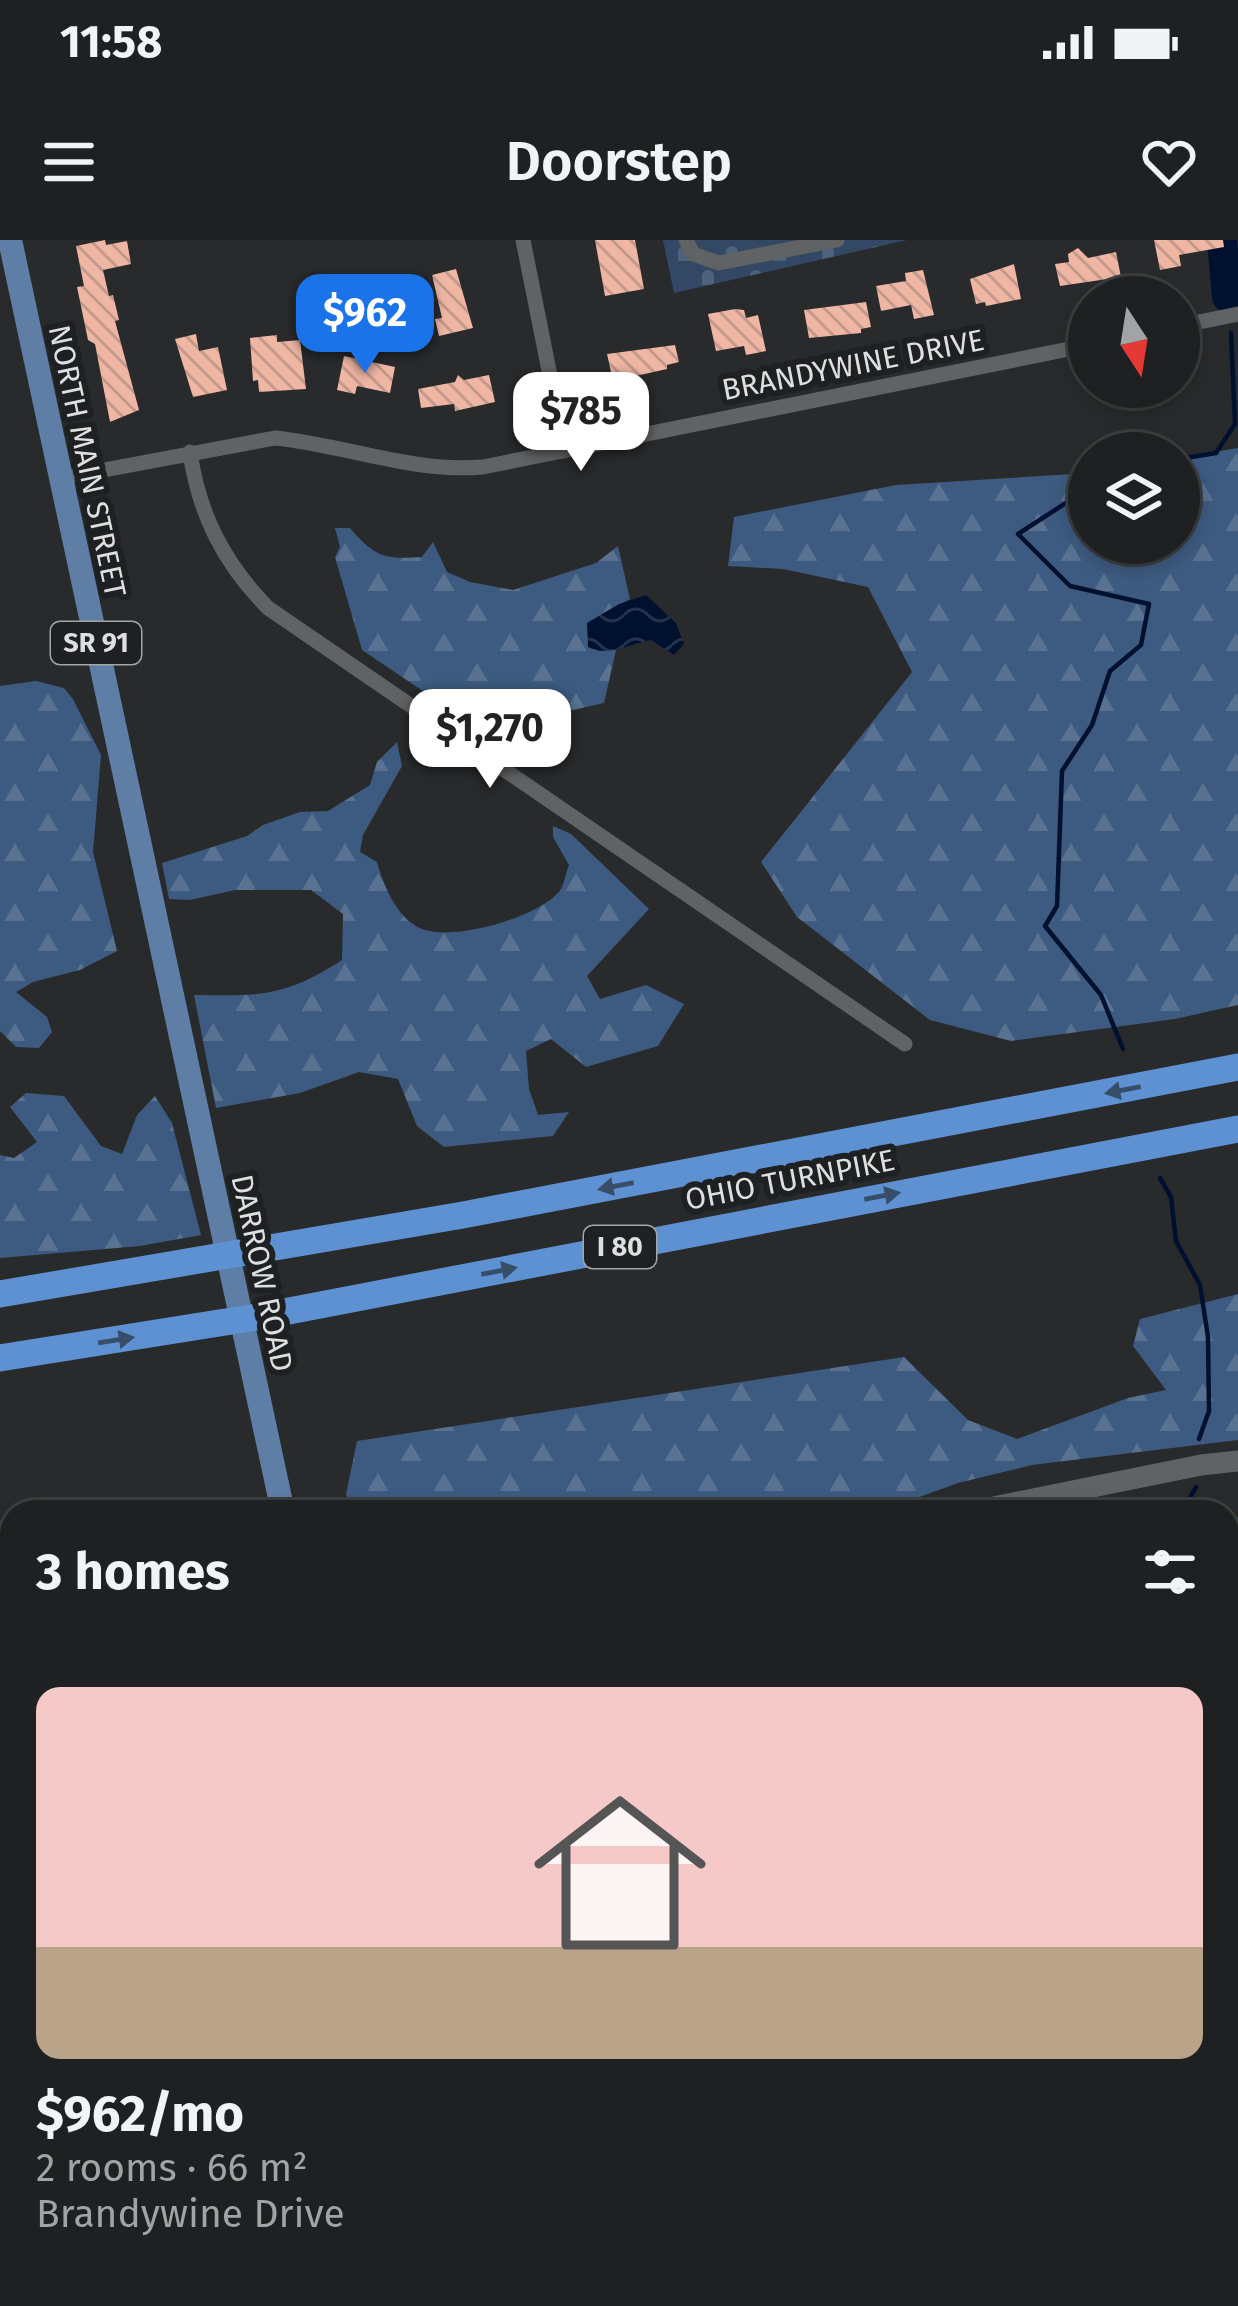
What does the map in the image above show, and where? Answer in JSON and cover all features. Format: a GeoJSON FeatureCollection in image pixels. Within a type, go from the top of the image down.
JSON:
{"type":"FeatureCollection","features":[{"type":"Feature","properties":{"kind":"highway","name":"OHIO TURNPIKE"},"geometry":{"type":"LineString","coordinates":[[0,1294],[463,1215],[1238,1066]]}},
{"type":"Feature","properties":{"kind":"highway","name":"OHIO TURNPIKE"},"geometry":{"type":"LineString","coordinates":[[0,1358],[263,1316],[1238,1129]]}},
{"type":"Feature","properties":{"kind":"main road","name":"NORTH MAIN STREET"},"geometry":{"type":"LineString","coordinates":[[10,240],[184,1046]]}},
{"type":"Feature","properties":{"kind":"main road","name":"DARROW ROAD"},"geometry":{"type":"LineString","coordinates":[[184,1046],[280,1500]]}},
{"type":"Feature","properties":{"kind":"main road"},"geometry":{"type":"LineString","coordinates":[[1032,1500],[1238,1461]]}},
{"type":"Feature","properties":{"kind":"street"},"geometry":{"type":"LineString","coordinates":[[523,240],[565,451]]}},
{"type":"Feature","properties":{"kind":"street"},"geometry":{"type":"LineString","coordinates":[[686,240],[693,254],[719,262],[837,240]]}},
{"type":"Feature","properties":{"kind":"street"},"geometry":{"type":"LineString","coordinates":[[1200,322],[1238,314]]}},
{"type":"Feature","properties":{"kind":"street","name":"BRANDYWINE DRIVE"},"geometry":{"type":"LineString","coordinates":[[61,478],[275,439],[458,469],[1068,349]]}},
{"type":"Feature","properties":{"kind":"street"},"geometry":{"type":"LineString","coordinates":[[190,452],[211,532],[241,580],[268,608],[905,1044]]}},
{"type":"Feature","properties":{"kind":"green space"},"geometry":{"type":"Polygon","coordinates":[[[663,240],[907,240],[674,293],[663,240]]]}},
{"type":"Feature","properties":{"kind":"green space"},"geometry":{"type":"Polygon","coordinates":[[[1238,448],[1238,1005],[1175,1019],[1011,1041],[930,1020],[797,917],[761,862],[912,672],[868,587],[783,569],[728,566],[734,517],[896,485],[1068,474],[1068,564],[1200,564],[1200,454],[1238,448]]]}},
{"type":"Feature","properties":{"kind":"green space"},"geometry":{"type":"Polygon","coordinates":[[[335,528],[350,528],[366,545],[389,557],[422,557],[433,542],[447,572],[513,590],[596,563],[618,546],[630,599],[600,615],[597,651],[616,650],[604,703],[505,733],[420,689],[362,650],[335,557],[340,547],[335,528]]]}},
{"type":"Feature","properties":{"kind":"green space"},"geometry":{"type":"Polygon","coordinates":[[[36,681],[64,688],[101,755],[93,852],[117,951],[80,970],[33,982],[16,992],[47,1017],[52,1032],[39,1048],[16,1047],[0,1031],[0,686],[36,681]]]}},
{"type":"Feature","properties":{"kind":"green space"},"geometry":{"type":"Polygon","coordinates":[[[397,742],[402,766],[363,835],[360,852],[377,862],[396,906],[416,926],[447,932],[490,926],[548,902],[561,889],[569,865],[553,837],[553,826],[571,834],[649,909],[587,976],[600,999],[646,985],[684,1004],[658,1046],[586,1067],[551,1039],[526,1051],[529,1089],[538,1115],[569,1112],[553,1136],[444,1147],[417,1126],[398,1079],[359,1072],[300,1093],[216,1108],[194,995],[271,992],[322,972],[342,960],[343,914],[311,890],[235,890],[190,900],[169,899],[162,863],[247,836],[300,812],[328,811],[370,785],[377,762],[397,742]]]}},
{"type":"Feature","properties":{"kind":"green space"},"geometry":{"type":"Polygon","coordinates":[[[26,1093],[64,1096],[101,1146],[122,1154],[137,1115],[155,1096],[172,1123],[201,1235],[140,1246],[0,1258],[0,1155],[14,1158],[37,1142],[10,1107],[26,1093]]]}},
{"type":"Feature","properties":{"kind":"green space"},"geometry":{"type":"Polygon","coordinates":[[[1238,1294],[1238,1440],[1032,1465],[911,1500],[348,1500],[346,1494],[357,1441],[904,1357],[968,1420],[1017,1439],[1128,1398],[1166,1390],[1133,1346],[1140,1319],[1238,1294]]]}},
{"type":"Feature","properties":{"kind":"water"},"geometry":{"type":"Polygon","coordinates":[[[646,595],[676,623],[684,644],[674,655],[651,640],[611,650],[588,647],[587,623],[646,595]]]}},
{"type":"Feature","properties":{"kind":"building"},"geometry":{"type":"Polygon","coordinates":[[[105,240],[106,245],[127,241],[131,264],[103,270],[139,410],[110,422],[95,344],[88,340],[77,287],[84,286],[76,246],[105,240]]]}},
{"type":"Feature","properties":{"kind":"building"},"geometry":{"type":"Polygon","coordinates":[[[595,240],[635,240],[644,289],[605,296],[595,240]]]}},
{"type":"Feature","properties":{"kind":"building"},"geometry":{"type":"Polygon","coordinates":[[[1154,240],[1223,240],[1224,247],[1179,255],[1181,266],[1160,270],[1154,240]]]}},
{"type":"Feature","properties":{"kind":"building"},"geometry":{"type":"Polygon","coordinates":[[[1078,248],[1088,258],[1116,252],[1121,276],[1068,276],[1068,285],[1060,286],[1055,264],[1069,262],[1068,254],[1078,248]]]}},
{"type":"Feature","properties":{"kind":"building"},"geometry":{"type":"Polygon","coordinates":[[[1014,264],[1021,299],[976,304],[970,279],[1014,264]]]}},
{"type":"Feature","properties":{"kind":"building"},"geometry":{"type":"Polygon","coordinates":[[[456,269],[473,328],[439,336],[435,319],[442,318],[432,275],[456,269]]]}},
{"type":"Feature","properties":{"kind":"building"},"geometry":{"type":"Polygon","coordinates":[[[923,270],[934,315],[914,319],[911,305],[881,311],[876,286],[906,281],[905,273],[923,270]]]}},
{"type":"Feature","properties":{"kind":"building"},"geometry":{"type":"Polygon","coordinates":[[[866,302],[871,327],[861,333],[809,338],[804,310],[866,302]]]}},
{"type":"Feature","properties":{"kind":"building"},"geometry":{"type":"Polygon","coordinates":[[[744,310],[746,318],[758,315],[766,351],[746,355],[744,346],[716,351],[708,314],[744,310]]]}},
{"type":"Feature","properties":{"kind":"building"},"geometry":{"type":"Polygon","coordinates":[[[196,334],[199,351],[218,347],[227,390],[193,397],[175,339],[196,334]]]}},
{"type":"Feature","properties":{"kind":"building"},"geometry":{"type":"Polygon","coordinates":[[[277,335],[277,342],[300,340],[306,389],[259,392],[258,380],[253,381],[250,338],[277,335]]]}},
{"type":"Feature","properties":{"kind":"building"},"geometry":{"type":"Polygon","coordinates":[[[675,345],[679,362],[667,369],[613,381],[607,354],[675,345]]]}},
{"type":"Feature","properties":{"kind":"building"},"geometry":{"type":"Polygon","coordinates":[[[344,356],[395,367],[390,393],[357,386],[355,394],[337,390],[344,356]]]}},
{"type":"Feature","properties":{"kind":"building"},"geometry":{"type":"Polygon","coordinates":[[[458,375],[464,380],[489,375],[495,402],[455,411],[454,404],[421,408],[418,389],[455,382],[458,375]]]}},
{"type":"Feature","properties":{"kind":"waterway"},"geometry":{"type":"LineString","coordinates":[[1222,240],[1227,297]]}},
{"type":"Feature","properties":{"kind":"waterway"},"geometry":{"type":"LineString","coordinates":[[1200,456],[1216,453],[1235,424],[1231,333]]}},
{"type":"Feature","properties":{"kind":"waterway"},"geometry":{"type":"LineString","coordinates":[[1068,502],[1018,534],[1070,586],[1149,604],[1141,645],[1110,671],[1092,725],[1062,771],[1057,906],[1045,926],[1101,995],[1123,1049]]}},
{"type":"Feature","properties":{"kind":"waterway"},"geometry":{"type":"LineString","coordinates":[[1160,1178],[1171,1197],[1176,1241],[1200,1285],[1208,1337],[1209,1411],[1199,1439]]}},
{"type":"Feature","properties":{"kind":"waterway"},"geometry":{"type":"LineString","coordinates":[[1189,1500],[1196,1487]]}}]}
